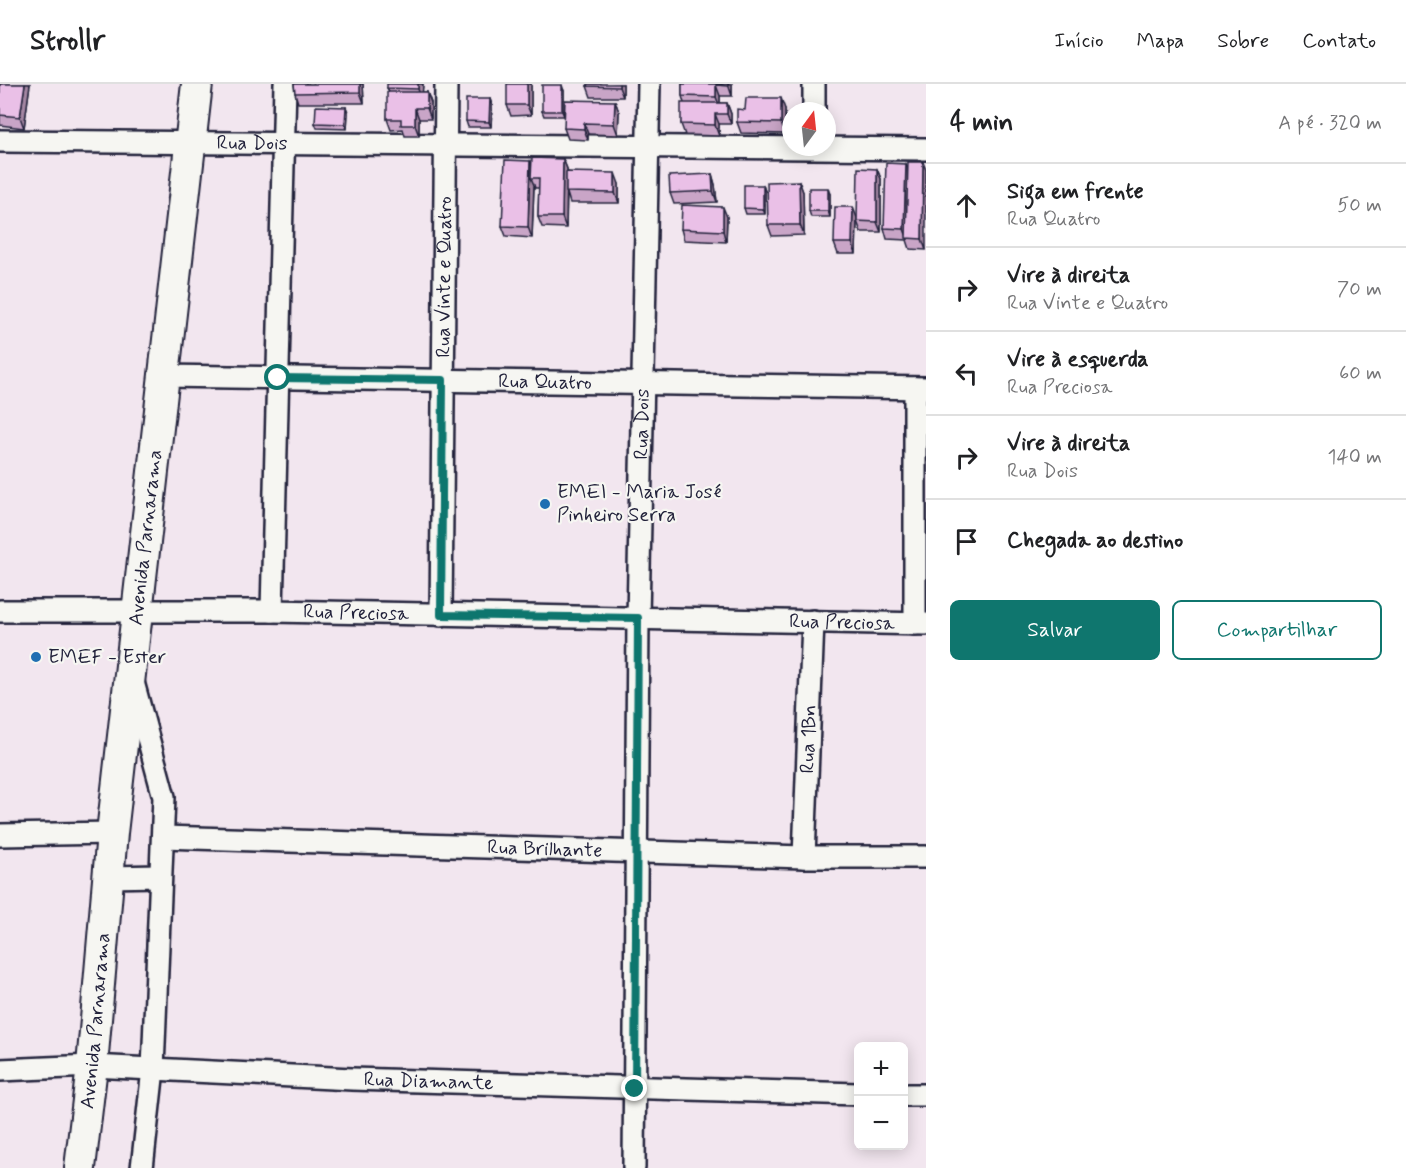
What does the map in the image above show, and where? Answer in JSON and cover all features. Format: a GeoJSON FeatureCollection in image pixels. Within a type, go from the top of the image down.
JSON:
{"type":"FeatureCollection","features":[{"type":"Feature","properties":{"kind":"street","name":"Avenida Parnarama"},"geometry":{"type":"LineString","coordinates":[[80,1168],[92,1066],[112,832],[197,84]]}},
{"type":"Feature","properties":{"kind":"street"},"geometry":{"type":"LineString","coordinates":[[272,611],[285,84]]}},
{"type":"Feature","properties":{"kind":"street","name":"Rua Vinte e Quatro"},"geometry":{"type":"LineString","coordinates":[[441,615],[446,84]]}},
{"type":"Feature","properties":{"kind":"street","name":"Rua Dois"},"geometry":{"type":"LineString","coordinates":[[634,1168],[638,618],[645,384],[649,84]]}},
{"type":"Feature","properties":{"kind":"street"},"geometry":{"type":"LineString","coordinates":[[814,84],[814,102]]}},
{"type":"Feature","properties":{"kind":"street","name":"Rua Dois"},"geometry":{"type":"LineString","coordinates":[[0,141],[284,145],[782,147]]}},
{"type":"Feature","properties":{"kind":"street","name":"Rua Dois"},"geometry":{"type":"LineString","coordinates":[[836,147],[926,148]]}},
{"type":"Feature","properties":{"kind":"street","name":"Rua Quatro"},"geometry":{"type":"LineString","coordinates":[[164,376],[921,388]]}},
{"type":"Feature","properties":{"kind":"street"},"geometry":{"type":"LineString","coordinates":[[921,388],[921,624]]}},
{"type":"Feature","properties":{"kind":"street","name":"Rua Preciosa"},"geometry":{"type":"LineString","coordinates":[[0,611],[272,611],[921,624]]}},
{"type":"Feature","properties":{"kind":"street","name":"Rua 1Bn"},"geometry":{"type":"LineString","coordinates":[[804,857],[813,621]]}},
{"type":"Feature","properties":{"kind":"street"},"geometry":{"type":"LineString","coordinates":[[131,674],[164,797],[164,837],[159,876],[153,1069],[142,1168]]}},
{"type":"Feature","properties":{"kind":"street"},"geometry":{"type":"LineString","coordinates":[[0,835],[112,832]]}},
{"type":"Feature","properties":{"kind":"street","name":"Rua Brilhante"},"geometry":{"type":"LineString","coordinates":[[164,837],[804,857],[926,858]]}},
{"type":"Feature","properties":{"kind":"street"},"geometry":{"type":"LineString","coordinates":[[109,877],[159,876]]}},
{"type":"Feature","properties":{"kind":"street","name":"Rua Diamante"},"geometry":{"type":"LineString","coordinates":[[0,1070],[92,1066],[352,1080],[854,1094]]}},
{"type":"Feature","properties":{"kind":"street"},"geometry":{"type":"LineString","coordinates":[[908,1095],[926,1095]]}},
{"type":"Feature","properties":{"kind":"building"},"geometry":{"type":"Polygon","coordinates":[[[0,84],[25,84],[20,117],[0,115],[0,84]]]}},
{"type":"Feature","properties":{"kind":"building"},"geometry":{"type":"Polygon","coordinates":[[[294,84],[360,84],[360,92],[295,93],[294,84]]]}},
{"type":"Feature","properties":{"kind":"building"},"geometry":{"type":"Polygon","coordinates":[[[387,84],[418,84],[418,89],[387,88],[387,84]]]}},
{"type":"Feature","properties":{"kind":"building"},"geometry":{"type":"Polygon","coordinates":[[[507,84],[527,84],[527,105],[507,105],[507,84]]]}},
{"type":"Feature","properties":{"kind":"building"},"geometry":{"type":"Polygon","coordinates":[[[588,84],[619,84],[619,87],[587,86],[588,84]]]}},
{"type":"Feature","properties":{"kind":"building"},"geometry":{"type":"Polygon","coordinates":[[[682,84],[728,84],[728,86],[716,85],[716,97],[682,96],[682,84]]]}},
{"type":"Feature","properties":{"kind":"building"},"geometry":{"type":"Polygon","coordinates":[[[542,85],[562,85],[562,111],[542,111],[542,85]]]}},
{"type":"Feature","properties":{"kind":"building"},"geometry":{"type":"Polygon","coordinates":[[[387,92],[427,92],[427,108],[415,108],[415,125],[401,125],[401,119],[387,119],[387,92]]]}},
{"type":"Feature","properties":{"kind":"building"},"geometry":{"type":"Polygon","coordinates":[[[746,98],[781,98],[781,123],[737,122],[737,109],[745,110],[746,98]]]}},
{"type":"Feature","properties":{"kind":"building"},"geometry":{"type":"Polygon","coordinates":[[[466,99],[490,99],[489,122],[466,121],[466,99]]]}},
{"type":"Feature","properties":{"kind":"building"},"geometry":{"type":"Polygon","coordinates":[[[565,100],[615,101],[614,124],[584,123],[584,129],[564,128],[565,100]]]}},
{"type":"Feature","properties":{"kind":"building"},"geometry":{"type":"Polygon","coordinates":[[[681,103],[727,103],[727,114],[715,114],[715,125],[681,124],[681,103]]]}},
{"type":"Feature","properties":{"kind":"building"},"geometry":{"type":"Polygon","coordinates":[[[316,106],[346,107],[345,124],[315,123],[316,106]]]}},
{"type":"Feature","properties":{"kind":"building"},"geometry":{"type":"Polygon","coordinates":[[[532,158],[563,159],[562,217],[538,217],[539,178],[531,178],[532,158]]]}},
{"type":"Feature","properties":{"kind":"building"},"geometry":{"type":"Polygon","coordinates":[[[505,160],[530,161],[528,227],[502,226],[505,160]]]}},
{"type":"Feature","properties":{"kind":"building"},"geometry":{"type":"Polygon","coordinates":[[[908,162],[923,162],[922,239],[906,238],[908,162]]]}},
{"type":"Feature","properties":{"kind":"building"},"geometry":{"type":"Polygon","coordinates":[[[886,163],[906,164],[904,229],[884,228],[886,163]]]}},
{"type":"Feature","properties":{"kind":"building"},"geometry":{"type":"Polygon","coordinates":[[[858,168],[877,169],[877,222],[857,221],[858,168]]]}},
{"type":"Feature","properties":{"kind":"building"},"geometry":{"type":"Polygon","coordinates":[[[566,172],[615,173],[615,193],[566,192],[566,172]]]}},
{"type":"Feature","properties":{"kind":"building"},"geometry":{"type":"Polygon","coordinates":[[[712,174],[713,191],[670,193],[669,176],[712,174]]]}},
{"type":"Feature","properties":{"kind":"building"},"geometry":{"type":"Polygon","coordinates":[[[799,181],[800,225],[768,225],[767,182],[799,181]]]}},
{"type":"Feature","properties":{"kind":"building"},"geometry":{"type":"Polygon","coordinates":[[[744,185],[763,185],[763,209],[744,208],[744,185]]]}},
{"type":"Feature","properties":{"kind":"building"},"geometry":{"type":"Polygon","coordinates":[[[809,188],[828,188],[828,211],[809,211],[809,188]]]}},
{"type":"Feature","properties":{"kind":"building"},"geometry":{"type":"Polygon","coordinates":[[[682,205],[723,207],[723,231],[681,229],[682,205]]]}},
{"type":"Feature","properties":{"kind":"building"},"geometry":{"type":"Polygon","coordinates":[[[835,207],[853,207],[852,243],[834,243],[835,207]]]}},
{"type":"Feature","properties":{"kind":"place","name":"EMEI - Maria José Pinheiro Serra"},"geometry":{"type":"Point","coordinates":[545,504]}},
{"type":"Feature","properties":{"kind":"place","name":"EMEF - Ester"},"geometry":{"type":"Point","coordinates":[36,657]}},
{"type":"Feature","properties":{"kind":"route"},"geometry":{"type":"LineString","coordinates":[[278,378],[443,380],[441,615],[638,618],[635,1089]]}}]}
